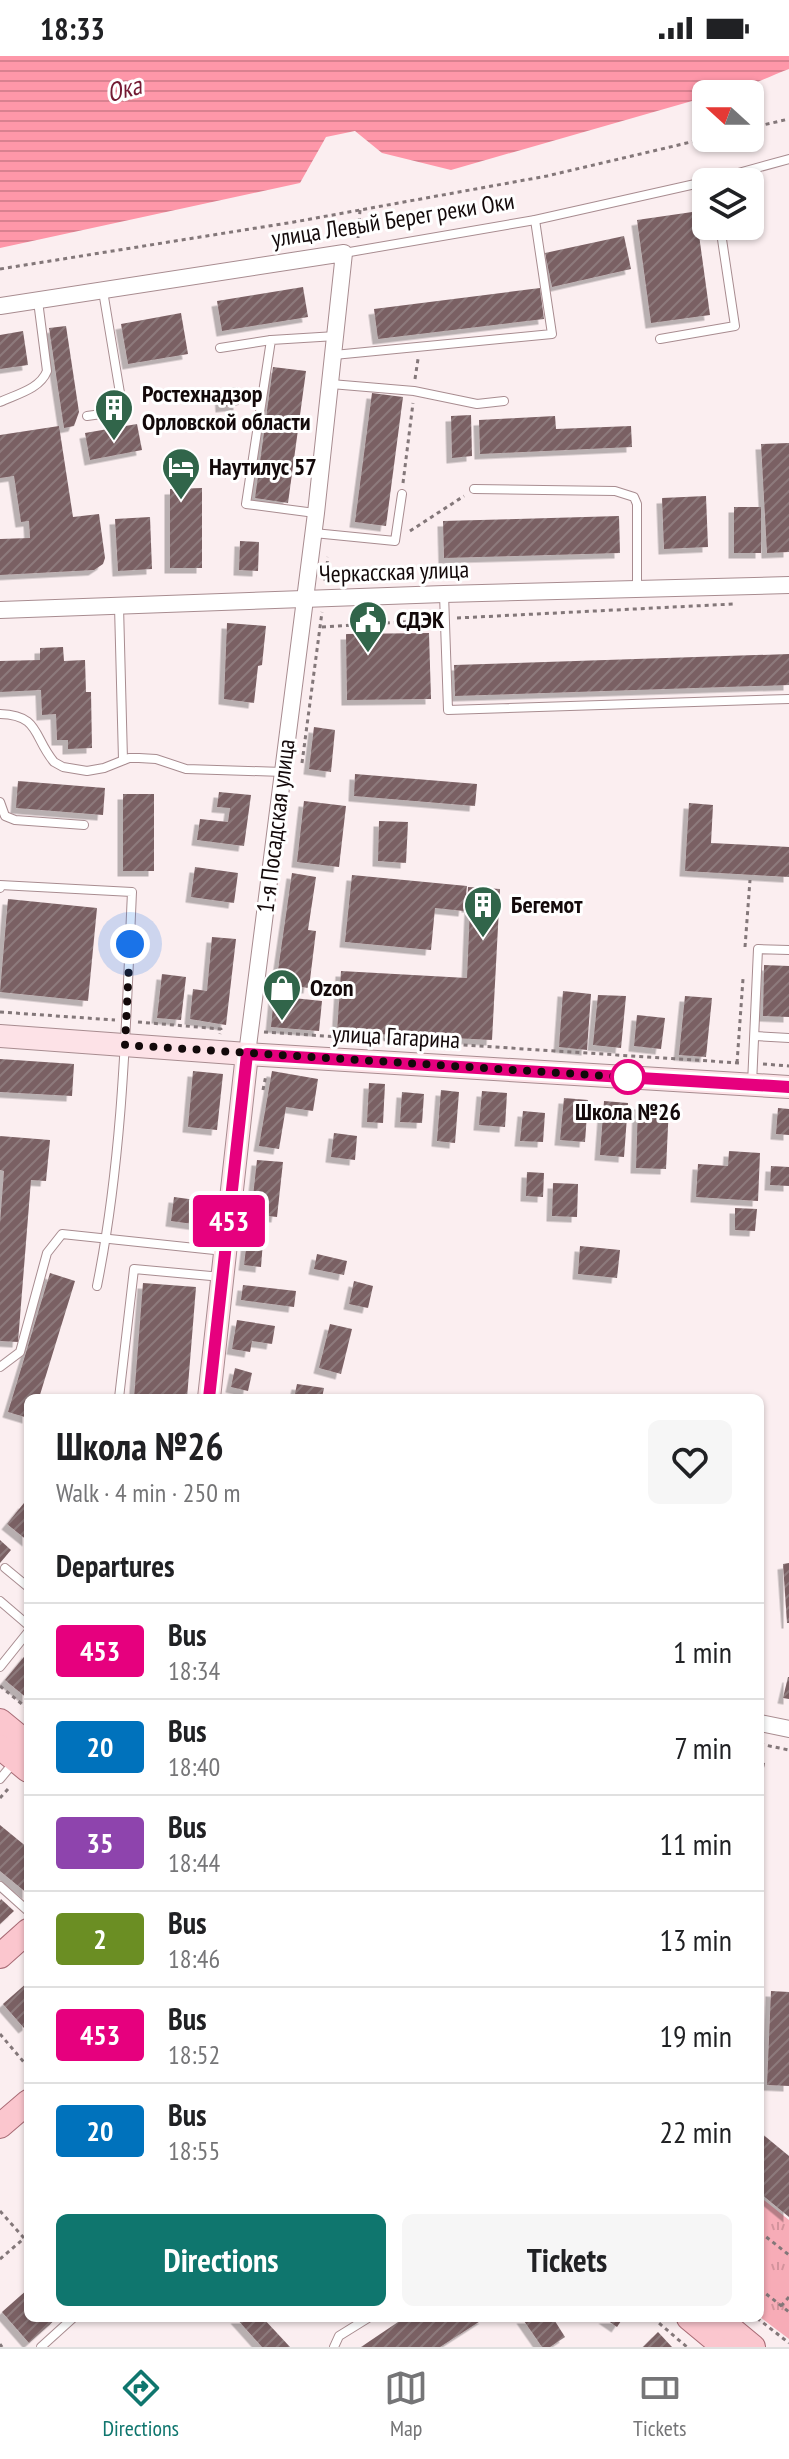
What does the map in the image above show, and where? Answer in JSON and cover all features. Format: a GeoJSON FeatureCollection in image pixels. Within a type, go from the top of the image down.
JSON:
{"type":"FeatureCollection","features":[{"type":"Feature","properties":{"kind":"main road"},"geometry":{"type":"LineString","coordinates":[[0,1721],[14,1760]]}},
{"type":"Feature","properties":{"kind":"main road"},"geometry":{"type":"LineString","coordinates":[[0,1956],[24,1935]]}},
{"type":"Feature","properties":{"kind":"main road"},"geometry":{"type":"LineString","coordinates":[[0,2126],[24,2105]]}},
{"type":"Feature","properties":{"kind":"main road"},"geometry":{"type":"LineString","coordinates":[[694,2322],[724,2347]]}},
{"type":"Feature","properties":{"kind":"main road"},"geometry":{"type":"LineString","coordinates":[[723,2322],[753,2347]]}},
{"type":"Feature","properties":{"kind":"street","name":"улица Левый Берег реки Оки"},"geometry":{"type":"LineString","coordinates":[[0,306],[351,253]]}},
{"type":"Feature","properties":{"kind":"street","name":"1-я Посадская улица"},"geometry":{"type":"LineString","coordinates":[[209,1394],[247,1054],[336,336],[351,253]]}},
{"type":"Feature","properties":{"kind":"street","name":"Черкасская улица"},"geometry":{"type":"LineString","coordinates":[[0,610],[789,585]]}},
{"type":"Feature","properties":{"kind":"street","name":"улица Гагарина"},"geometry":{"type":"LineString","coordinates":[[0,1036],[247,1054],[752,1074],[789,1087]]}},
{"type":"Feature","properties":{"kind":"street"},"geometry":{"type":"LineString","coordinates":[[764,1724],[789,1729]]}},
{"type":"Feature","properties":{"kind":"lane","name":"улица Левый Берег реки Оки"},"geometry":{"type":"LineString","coordinates":[[758,168],[789,159]]}},
{"type":"Feature","properties":{"kind":"lane","name":"улица Левый Берег реки Оки"},"geometry":{"type":"LineString","coordinates":[[351,253],[535,220],[692,186]]}},
{"type":"Feature","properties":{"kind":"lane"},"geometry":{"type":"LineString","coordinates":[[334,355],[552,334],[535,220]]}},
{"type":"Feature","properties":{"kind":"lane"},"geometry":{"type":"LineString","coordinates":[[660,339],[735,326],[722,240]]}},
{"type":"Feature","properties":{"kind":"lane"},"geometry":{"type":"LineString","coordinates":[[87,416],[123,411],[103,290]]}},
{"type":"Feature","properties":{"kind":"lane"},"geometry":{"type":"LineString","coordinates":[[0,402],[38,385],[47,371],[38,300]]}},
{"type":"Feature","properties":{"kind":"lane"},"geometry":{"type":"LineString","coordinates":[[220,348],[271,340],[336,336]]}},
{"type":"Feature","properties":{"kind":"lane"},"geometry":{"type":"LineString","coordinates":[[271,340],[246,504],[316,513]]}},
{"type":"Feature","properties":{"kind":"lane"},"geometry":{"type":"LineString","coordinates":[[331,384],[414,391],[477,404],[504,401]]}},
{"type":"Feature","properties":{"kind":"lane"},"geometry":{"type":"LineString","coordinates":[[474,489],[615,491],[634,497],[637,504],[637,589]]}},
{"type":"Feature","properties":{"kind":"lane"},"geometry":{"type":"LineString","coordinates":[[313,533],[395,541],[402,494]]}},
{"type":"Feature","properties":{"kind":"lane"},"geometry":{"type":"LineString","coordinates":[[444,594],[448,710],[789,699]]}},
{"type":"Feature","properties":{"kind":"lane"},"geometry":{"type":"LineString","coordinates":[[119,605],[123,760]]}},
{"type":"Feature","properties":{"kind":"lane"},"geometry":{"type":"LineString","coordinates":[[0,714],[13,715],[31,723],[54,762],[76,770],[97,770],[123,760],[139,758],[156,759],[186,769],[284,772]]}},
{"type":"Feature","properties":{"kind":"lane"},"geometry":{"type":"LineString","coordinates":[[0,802],[5,816],[15,820],[84,825]]}},
{"type":"Feature","properties":{"kind":"lane"},"geometry":{"type":"LineString","coordinates":[[0,888],[0,885],[132,892],[125,1045],[106,1238],[97,1286]]}},
{"type":"Feature","properties":{"kind":"lane"},"geometry":{"type":"LineString","coordinates":[[752,1074],[758,949],[789,950]]}},
{"type":"Feature","properties":{"kind":"lane"},"geometry":{"type":"LineString","coordinates":[[755,1036],[789,1038]]}},
{"type":"Feature","properties":{"kind":"lane"},"geometry":{"type":"LineString","coordinates":[[0,1367],[20,1352],[47,1253],[62,1234],[225,1251]]}},
{"type":"Feature","properties":{"kind":"lane"},"geometry":{"type":"LineString","coordinates":[[119,1394],[134,1269],[222,1277]]}},
{"type":"Feature","properties":{"kind":"lane"},"geometry":{"type":"LineString","coordinates":[[5,1568],[24,1584]]}},
{"type":"Feature","properties":{"kind":"lane"},"geometry":{"type":"LineString","coordinates":[[0,1601],[24,1622]]}},
{"type":"Feature","properties":{"kind":"lane"},"geometry":{"type":"LineString","coordinates":[[0,1667],[24,1637]]}},
{"type":"Feature","properties":{"kind":"lane"},"geometry":{"type":"LineString","coordinates":[[0,1886],[24,1907]]}},
{"type":"Feature","properties":{"kind":"lane"},"geometry":{"type":"LineString","coordinates":[[41,2347],[69,2322]]}},
{"type":"Feature","properties":{"kind":"lane"},"geometry":{"type":"LineString","coordinates":[[334,2347],[339,2336],[362,2322]]}},
{"type":"Feature","properties":{"kind":"path"},"geometry":{"type":"LineString","coordinates":[[764,125],[789,119]]}},
{"type":"Feature","properties":{"kind":"path"},"geometry":{"type":"LineString","coordinates":[[0,269],[547,176],[692,142]]}},
{"type":"Feature","properties":{"kind":"path"},"geometry":{"type":"LineString","coordinates":[[351,253],[360,210]]}},
{"type":"Feature","properties":{"kind":"path"},"geometry":{"type":"LineString","coordinates":[[402,494],[419,347]]}},
{"type":"Feature","properties":{"kind":"path"},"geometry":{"type":"LineString","coordinates":[[395,541],[474,489]]}},
{"type":"Feature","properties":{"kind":"path"},"geometry":{"type":"LineString","coordinates":[[301,629],[742,604]]}},
{"type":"Feature","properties":{"kind":"path"},"geometry":{"type":"LineString","coordinates":[[0,1012],[221,1029],[218,1052]]}},
{"type":"Feature","properties":{"kind":"path"},"geometry":{"type":"LineString","coordinates":[[250,1031],[752,1074],[789,1066]]}},
{"type":"Feature","properties":{"kind":"path"},"geometry":{"type":"LineString","coordinates":[[0,1686],[24,1706]]}},
{"type":"Feature","properties":{"kind":"path"},"geometry":{"type":"LineString","coordinates":[[764,1745],[789,1750]]}},
{"type":"Feature","properties":{"kind":"path"},"geometry":{"type":"LineString","coordinates":[[0,2034],[24,2062]]}},
{"type":"Feature","properties":{"kind":"path"},"geometry":{"type":"LineString","coordinates":[[0,2211],[24,2235]]}},
{"type":"Feature","properties":{"kind":"path"},"geometry":{"type":"LineString","coordinates":[[764,2235],[789,2255]]}},
{"type":"Feature","properties":{"kind":"path"},"geometry":{"type":"LineString","coordinates":[[0,2259],[24,2239]]}},
{"type":"Feature","properties":{"kind":"path"},"geometry":{"type":"LineString","coordinates":[[0,2253],[6,2253]]}},
{"type":"Feature","properties":{"kind":"path"},"geometry":{"type":"LineString","coordinates":[[764,2292],[789,2312]]}},
{"type":"Feature","properties":{"kind":"path"},"geometry":{"type":"LineString","coordinates":[[781,2306],[789,2297]]}},
{"type":"Feature","properties":{"kind":"path"},"geometry":{"type":"LineString","coordinates":[[658,2322],[687,2347]]}},
{"type":"Feature","properties":{"kind":"path"},"geometry":{"type":"LineString","coordinates":[[762,2322],[789,2343]]}},
{"type":"Feature","properties":{"kind":"green space"},"geometry":{"type":"Polygon","coordinates":[[[764,2200],[789,2220],[789,2339],[764,2320],[764,2200]]]}},
{"type":"Feature","properties":{"kind":"water","name":"Ока"},"geometry":{"type":"Polygon","coordinates":[[[0,56],[789,56],[789,69],[762,80],[692,80],[692,101],[451,170],[382,153],[355,131],[326,137],[300,183],[0,248],[0,56]]]}},
{"type":"Feature","properties":{"kind":"building"},"geometry":{"type":"Polygon","coordinates":[[[692,212],[692,240],[700,240],[710,315],[651,323],[637,220],[692,212]]]}},
{"type":"Feature","properties":{"kind":"building"},"geometry":{"type":"Polygon","coordinates":[[[624,236],[631,269],[552,287],[545,253],[624,236]]]}},
{"type":"Feature","properties":{"kind":"building"},"geometry":{"type":"Polygon","coordinates":[[[303,287],[308,317],[222,331],[217,301],[303,287]]]}},
{"type":"Feature","properties":{"kind":"building"},"geometry":{"type":"Polygon","coordinates":[[[540,288],[544,319],[378,339],[374,309],[540,288]]]}},
{"type":"Feature","properties":{"kind":"building"},"geometry":{"type":"Polygon","coordinates":[[[181,313],[188,354],[128,364],[121,324],[181,313]]]}},
{"type":"Feature","properties":{"kind":"building"},"geometry":{"type":"Polygon","coordinates":[[[66,326],[79,412],[74,426],[64,428],[49,328],[66,326]]]}},
{"type":"Feature","properties":{"kind":"building"},"geometry":{"type":"Polygon","coordinates":[[[23,331],[28,365],[0,369],[0,335],[23,331]]]}},
{"type":"Feature","properties":{"kind":"building"},"geometry":{"type":"Polygon","coordinates":[[[273,367],[306,371],[288,503],[255,498],[273,367]]]}},
{"type":"Feature","properties":{"kind":"building"},"geometry":{"type":"Polygon","coordinates":[[[238,387],[239,405],[221,407],[220,389],[238,387]]]}},
{"type":"Feature","properties":{"kind":"building"},"geometry":{"type":"Polygon","coordinates":[[[372,393],[403,397],[386,526],[355,522],[372,393]]]}},
{"type":"Feature","properties":{"kind":"building"},"geometry":{"type":"Polygon","coordinates":[[[471,415],[472,456],[452,458],[451,416],[471,415]]]}},
{"type":"Feature","properties":{"kind":"building"},"geometry":{"type":"Polygon","coordinates":[[[555,416],[556,429],[631,426],[632,447],[480,454],[479,420],[555,416]]]}},
{"type":"Feature","properties":{"kind":"building","name":"Ростехнадзор Орловской области"},"geometry":{"type":"Polygon","coordinates":[[[137,424],[142,450],[90,460],[85,433],[137,424]]]}},
{"type":"Feature","properties":{"kind":"building"},"geometry":{"type":"Polygon","coordinates":[[[59,426],[73,517],[99,514],[105,558],[103,564],[94,570],[0,575],[0,539],[30,538],[29,521],[21,522],[14,476],[0,478],[0,435],[59,426]]]}},
{"type":"Feature","properties":{"kind":"building"},"geometry":{"type":"Polygon","coordinates":[[[789,443],[789,552],[767,553],[761,444],[789,443]]]}},
{"type":"Feature","properties":{"kind":"building"},"geometry":{"type":"Polygon","coordinates":[[[202,488],[202,568],[170,568],[170,489],[202,488]]]}},
{"type":"Feature","properties":{"kind":"building"},"geometry":{"type":"Polygon","coordinates":[[[706,496],[708,547],[664,549],[662,498],[706,496]]]}},
{"type":"Feature","properties":{"kind":"building"},"geometry":{"type":"Polygon","coordinates":[[[734,507],[761,507],[761,553],[734,553],[734,507]]]}},
{"type":"Feature","properties":{"kind":"building"},"geometry":{"type":"Polygon","coordinates":[[[619,516],[620,553],[444,558],[443,521],[619,516]]]}},
{"type":"Feature","properties":{"kind":"building"},"geometry":{"type":"Polygon","coordinates":[[[150,517],[152,569],[118,571],[115,519],[150,517]]]}},
{"type":"Feature","properties":{"kind":"building"},"geometry":{"type":"Polygon","coordinates":[[[240,541],[259,542],[258,571],[239,570],[240,541]]]}},
{"type":"Feature","properties":{"kind":"building"},"geometry":{"type":"Polygon","coordinates":[[[227,623],[266,626],[254,703],[224,699],[227,623]]]}},
{"type":"Feature","properties":{"kind":"building"},"geometry":{"type":"Polygon","coordinates":[[[429,633],[431,699],[347,700],[346,634],[429,633]]]}},
{"type":"Feature","properties":{"kind":"building"},"geometry":{"type":"Polygon","coordinates":[[[63,647],[64,661],[85,660],[86,692],[91,692],[92,748],[68,749],[68,740],[57,740],[56,714],[42,715],[41,690],[0,692],[0,661],[40,660],[40,648],[63,647]]]}},
{"type":"Feature","properties":{"kind":"building"},"geometry":{"type":"Polygon","coordinates":[[[789,654],[789,685],[455,696],[454,665],[789,654]]]}},
{"type":"Feature","properties":{"kind":"building"},"geometry":{"type":"Polygon","coordinates":[[[314,727],[335,730],[331,772],[309,769],[314,727]]]}},
{"type":"Feature","properties":{"kind":"building"},"geometry":{"type":"Polygon","coordinates":[[[355,774],[477,784],[475,806],[354,796],[355,774]]]}},
{"type":"Feature","properties":{"kind":"building"},"geometry":{"type":"Polygon","coordinates":[[[18,781],[105,788],[103,815],[16,808],[18,781]]]}},
{"type":"Feature","properties":{"kind":"building"},"geometry":{"type":"Polygon","coordinates":[[[219,792],[251,795],[244,846],[197,840],[200,819],[228,822],[230,808],[217,807],[219,792]]]}},
{"type":"Feature","properties":{"kind":"building"},"geometry":{"type":"Polygon","coordinates":[[[123,794],[154,794],[154,871],[123,871],[123,794]]]}},
{"type":"Feature","properties":{"kind":"building"},"geometry":{"type":"Polygon","coordinates":[[[304,801],[346,806],[339,867],[297,862],[304,801]]]}},
{"type":"Feature","properties":{"kind":"building"},"geometry":{"type":"Polygon","coordinates":[[[689,803],[713,805],[711,843],[789,847],[789,877],[685,871],[689,803]]]}},
{"type":"Feature","properties":{"kind":"building"},"geometry":{"type":"Polygon","coordinates":[[[379,821],[408,822],[406,863],[378,861],[379,821]]]}},
{"type":"Feature","properties":{"kind":"building"},"geometry":{"type":"Polygon","coordinates":[[[195,867],[238,873],[234,903],[191,897],[195,867]]]}},
{"type":"Feature","properties":{"kind":"building"},"geometry":{"type":"Polygon","coordinates":[[[292,873],[316,877],[308,930],[316,931],[309,988],[276,984],[292,873]]]}},
{"type":"Feature","properties":{"kind":"building"},"geometry":{"type":"Polygon","coordinates":[[[352,875],[467,886],[464,911],[435,908],[431,950],[345,942],[352,875]]]}},
{"type":"Feature","properties":{"kind":"building","name":"Бегемот"},"geometry":{"type":"Polygon","coordinates":[[[468,887],[500,889],[492,1040],[337,1032],[341,971],[467,978],[468,887]]]}},
{"type":"Feature","properties":{"kind":"building"},"geometry":{"type":"Polygon","coordinates":[[[8,899],[97,908],[88,1001],[0,992],[8,899]]]}},
{"type":"Feature","properties":{"kind":"building"},"geometry":{"type":"Polygon","coordinates":[[[212,937],[236,939],[226,1025],[190,1019],[193,989],[207,991],[212,937]]]}},
{"type":"Feature","properties":{"kind":"building"},"geometry":{"type":"Polygon","coordinates":[[[764,965],[789,966],[789,1017],[763,1016],[764,965]]]}},
{"type":"Feature","properties":{"kind":"building"},"geometry":{"type":"Polygon","coordinates":[[[162,974],[186,977],[181,1020],[157,1018],[162,974]]]}},
{"type":"Feature","properties":{"kind":"building"},"geometry":{"type":"Polygon","coordinates":[[[563,991],[591,994],[587,1050],[559,1047],[563,991]]]}},
{"type":"Feature","properties":{"kind":"building"},"geometry":{"type":"Polygon","coordinates":[[[598,995],[626,996],[621,1048],[593,1045],[598,995]]]}},
{"type":"Feature","properties":{"kind":"building"},"geometry":{"type":"Polygon","coordinates":[[[274,996],[322,1001],[319,1031],[271,1027],[274,996]]]}},
{"type":"Feature","properties":{"kind":"building"},"geometry":{"type":"Polygon","coordinates":[[[685,996],[712,998],[706,1057],[679,1055],[685,996]]]}},
{"type":"Feature","properties":{"kind":"building"},"geometry":{"type":"Polygon","coordinates":[[[637,1015],[665,1018],[661,1049],[634,1046],[637,1015]]]}},
{"type":"Feature","properties":{"kind":"building"},"geometry":{"type":"Polygon","coordinates":[[[0,1059],[74,1064],[72,1096],[0,1092],[0,1059]]]}},
{"type":"Feature","properties":{"kind":"building"},"geometry":{"type":"Polygon","coordinates":[[[193,1071],[223,1074],[217,1130],[188,1127],[193,1071]]]}},
{"type":"Feature","properties":{"kind":"building"},"geometry":{"type":"Polygon","coordinates":[[[272,1071],[318,1079],[313,1111],[286,1107],[279,1149],[259,1146],[272,1071]]]}},
{"type":"Feature","properties":{"kind":"building"},"geometry":{"type":"Polygon","coordinates":[[[369,1083],[385,1084],[383,1123],[367,1122],[369,1083]]]}},
{"type":"Feature","properties":{"kind":"building"},"geometry":{"type":"Polygon","coordinates":[[[441,1090],[459,1092],[455,1143],[437,1141],[441,1090]]]}},
{"type":"Feature","properties":{"kind":"building"},"geometry":{"type":"Polygon","coordinates":[[[482,1091],[507,1093],[505,1127],[479,1125],[482,1091]]]}},
{"type":"Feature","properties":{"kind":"building"},"geometry":{"type":"Polygon","coordinates":[[[402,1092],[424,1094],[422,1123],[400,1122],[402,1092]]]}},
{"type":"Feature","properties":{"kind":"building"},"geometry":{"type":"Polygon","coordinates":[[[564,1098],[588,1100],[585,1142],[560,1140],[564,1098]]]}},
{"type":"Feature","properties":{"kind":"building"},"geometry":{"type":"Polygon","coordinates":[[[604,1101],[628,1103],[624,1157],[600,1155],[604,1101]]]}},
{"type":"Feature","properties":{"kind":"building"},"geometry":{"type":"Polygon","coordinates":[[[638,1104],[669,1105],[666,1169],[636,1168],[638,1104]]]}},
{"type":"Feature","properties":{"kind":"building"},"geometry":{"type":"Polygon","coordinates":[[[778,1108],[789,1109],[789,1135],[776,1134],[778,1108]]]}},
{"type":"Feature","properties":{"kind":"building"},"geometry":{"type":"Polygon","coordinates":[[[523,1111],[545,1113],[543,1142],[520,1141],[523,1111]]]}},
{"type":"Feature","properties":{"kind":"building"},"geometry":{"type":"Polygon","coordinates":[[[334,1133],[357,1136],[355,1160],[331,1157],[334,1133]]]}},
{"type":"Feature","properties":{"kind":"building"},"geometry":{"type":"Polygon","coordinates":[[[0,1136],[50,1140],[46,1181],[31,1180],[18,1342],[0,1341],[0,1223],[4,1171],[0,1170],[0,1136]]]}},
{"type":"Feature","properties":{"kind":"building"},"geometry":{"type":"Polygon","coordinates":[[[729,1151],[760,1153],[758,1201],[696,1197],[698,1164],[728,1166],[729,1151]]]}},
{"type":"Feature","properties":{"kind":"building"},"geometry":{"type":"Polygon","coordinates":[[[257,1160],[283,1162],[277,1217],[251,1214],[257,1160]]]}},
{"type":"Feature","properties":{"kind":"building"},"geometry":{"type":"Polygon","coordinates":[[[771,1166],[789,1167],[789,1186],[770,1185],[771,1166]]]}},
{"type":"Feature","properties":{"kind":"building"},"geometry":{"type":"Polygon","coordinates":[[[527,1172],[544,1173],[543,1197],[526,1196],[527,1172]]]}},
{"type":"Feature","properties":{"kind":"building"},"geometry":{"type":"Polygon","coordinates":[[[553,1183],[578,1184],[577,1217],[552,1216],[553,1183]]]}},
{"type":"Feature","properties":{"kind":"building"},"geometry":{"type":"Polygon","coordinates":[[[174,1197],[203,1201],[200,1225],[171,1221],[174,1197]]]}},
{"type":"Feature","properties":{"kind":"building"},"geometry":{"type":"Polygon","coordinates":[[[735,1208],[757,1209],[755,1231],[735,1230],[735,1208]]]}},
{"type":"Feature","properties":{"kind":"building"},"geometry":{"type":"Polygon","coordinates":[[[247,1240],[263,1241],[261,1267],[244,1265],[247,1240]]]}},
{"type":"Feature","properties":{"kind":"building"},"geometry":{"type":"Polygon","coordinates":[[[580,1246],[620,1250],[617,1278],[578,1274],[580,1246]]]}},
{"type":"Feature","properties":{"kind":"building"},"geometry":{"type":"Polygon","coordinates":[[[317,1254],[347,1261],[344,1275],[314,1269],[317,1254]]]}},
{"type":"Feature","properties":{"kind":"building"},"geometry":{"type":"Polygon","coordinates":[[[50,1273],[75,1281],[40,1394],[24,1394],[24,1417],[8,1412],[50,1273]]]}},
{"type":"Feature","properties":{"kind":"building"},"geometry":{"type":"Polygon","coordinates":[[[354,1281],[373,1286],[368,1308],[349,1304],[354,1281]]]}},
{"type":"Feature","properties":{"kind":"building"},"geometry":{"type":"Polygon","coordinates":[[[143,1283],[196,1287],[187,1394],[134,1394],[143,1283]]]}},
{"type":"Feature","properties":{"kind":"building"},"geometry":{"type":"Polygon","coordinates":[[[243,1285],[296,1291],[294,1307],[241,1300],[243,1285]]]}},
{"type":"Feature","properties":{"kind":"building"},"geometry":{"type":"Polygon","coordinates":[[[237,1320],[275,1326],[272,1344],[252,1341],[250,1352],[232,1349],[237,1320]]]}},
{"type":"Feature","properties":{"kind":"building"},"geometry":{"type":"Polygon","coordinates":[[[330,1324],[352,1329],[341,1374],[319,1368],[330,1324]]]}},
{"type":"Feature","properties":{"kind":"building"},"geometry":{"type":"Polygon","coordinates":[[[235,1368],[252,1373],[248,1391],[231,1387],[235,1368]]]}},
{"type":"Feature","properties":{"kind":"building"},"geometry":{"type":"Polygon","coordinates":[[[297,1384],[324,1388],[323,1394],[295,1394],[297,1384]]]}},
{"type":"Feature","properties":{"kind":"building"},"geometry":{"type":"Polygon","coordinates":[[[24,1503],[24,1538],[7,1524],[24,1503]]]}},
{"type":"Feature","properties":{"kind":"building"},"geometry":{"type":"Polygon","coordinates":[[[0,1540],[11,1550],[0,1563],[0,1540]]]}},
{"type":"Feature","properties":{"kind":"building"},"geometry":{"type":"Polygon","coordinates":[[[789,1563],[789,1623],[787,1623],[783,1564],[789,1563]]]}},
{"type":"Feature","properties":{"kind":"building"},"geometry":{"type":"Polygon","coordinates":[[[24,1657],[24,1696],[5,1680],[24,1657]]]}},
{"type":"Feature","properties":{"kind":"building"},"geometry":{"type":"Polygon","coordinates":[[[789,1677],[789,1699],[783,1698],[789,1677]]]}},
{"type":"Feature","properties":{"kind":"building"},"geometry":{"type":"Polygon","coordinates":[[[0,1825],[24,1845],[24,1891],[0,1871],[0,1825]]]}},
{"type":"Feature","properties":{"kind":"building"},"geometry":{"type":"Polygon","coordinates":[[[0,1901],[14,1911],[0,1924],[0,1901]]]}},
{"type":"Feature","properties":{"kind":"building"},"geometry":{"type":"Polygon","coordinates":[[[24,1986],[24,2028],[3,2004],[24,1986]]]}},
{"type":"Feature","properties":{"kind":"building"},"geometry":{"type":"Polygon","coordinates":[[[771,1991],[789,1992],[789,2086],[767,2085],[771,1991]]]}},
{"type":"Feature","properties":{"kind":"building"},"geometry":{"type":"Polygon","coordinates":[[[764,2135],[789,2156],[789,2217],[764,2196],[764,2135]]]}},
{"type":"Feature","properties":{"kind":"building"},"geometry":{"type":"Polygon","coordinates":[[[24,2293],[24,2322],[53,2322],[29,2343],[2,2312],[24,2293]]]}},
{"type":"Feature","properties":{"kind":"building"},"geometry":{"type":"Polygon","coordinates":[[[240,2322],[267,2322],[290,2347],[262,2347],[240,2322]]]}},
{"type":"Feature","properties":{"kind":"building"},"geometry":{"type":"Polygon","coordinates":[[[398,2322],[479,2322],[440,2347],[361,2347],[398,2322]]]}},
{"type":"Feature","properties":{"kind":"building"},"geometry":{"type":"Polygon","coordinates":[[[525,2322],[556,2322],[565,2337],[550,2347],[542,2347],[525,2322]]]}},
{"type":"Feature","properties":{"kind":"building"},"geometry":{"type":"Polygon","coordinates":[[[658,2332],[672,2347],[643,2347],[658,2332]]]}},
{"type":"Feature","properties":{"kind":"bus line","name":"453"},"geometry":{"type":"LineString","coordinates":[[209,1394],[247,1054],[789,1087]]}},
{"type":"Feature","properties":{"kind":"place","name":"Ростехнадзор Орловской области"},"geometry":{"type":"Point","coordinates":[114,442]}},
{"type":"Feature","properties":{"kind":"place","name":"Наутилус 57"},"geometry":{"type":"Point","coordinates":[181,501]}},
{"type":"Feature","properties":{"kind":"place","name":"СДЭК"},"geometry":{"type":"Point","coordinates":[368,654]}},
{"type":"Feature","properties":{"kind":"place","name":"Бегемот"},"geometry":{"type":"Point","coordinates":[483,939]}},
{"type":"Feature","properties":{"kind":"place","name":"Ozon"},"geometry":{"type":"Point","coordinates":[282,1022]}},
{"type":"Feature","properties":{"kind":"place","name":"Школа №26"},"geometry":{"type":"Point","coordinates":[628,1077]}},
{"type":"Feature","properties":{"kind":"route"},"geometry":{"type":"LineString","coordinates":[[130,944],[125,1045],[639,1078],[628,1077]]}}]}
